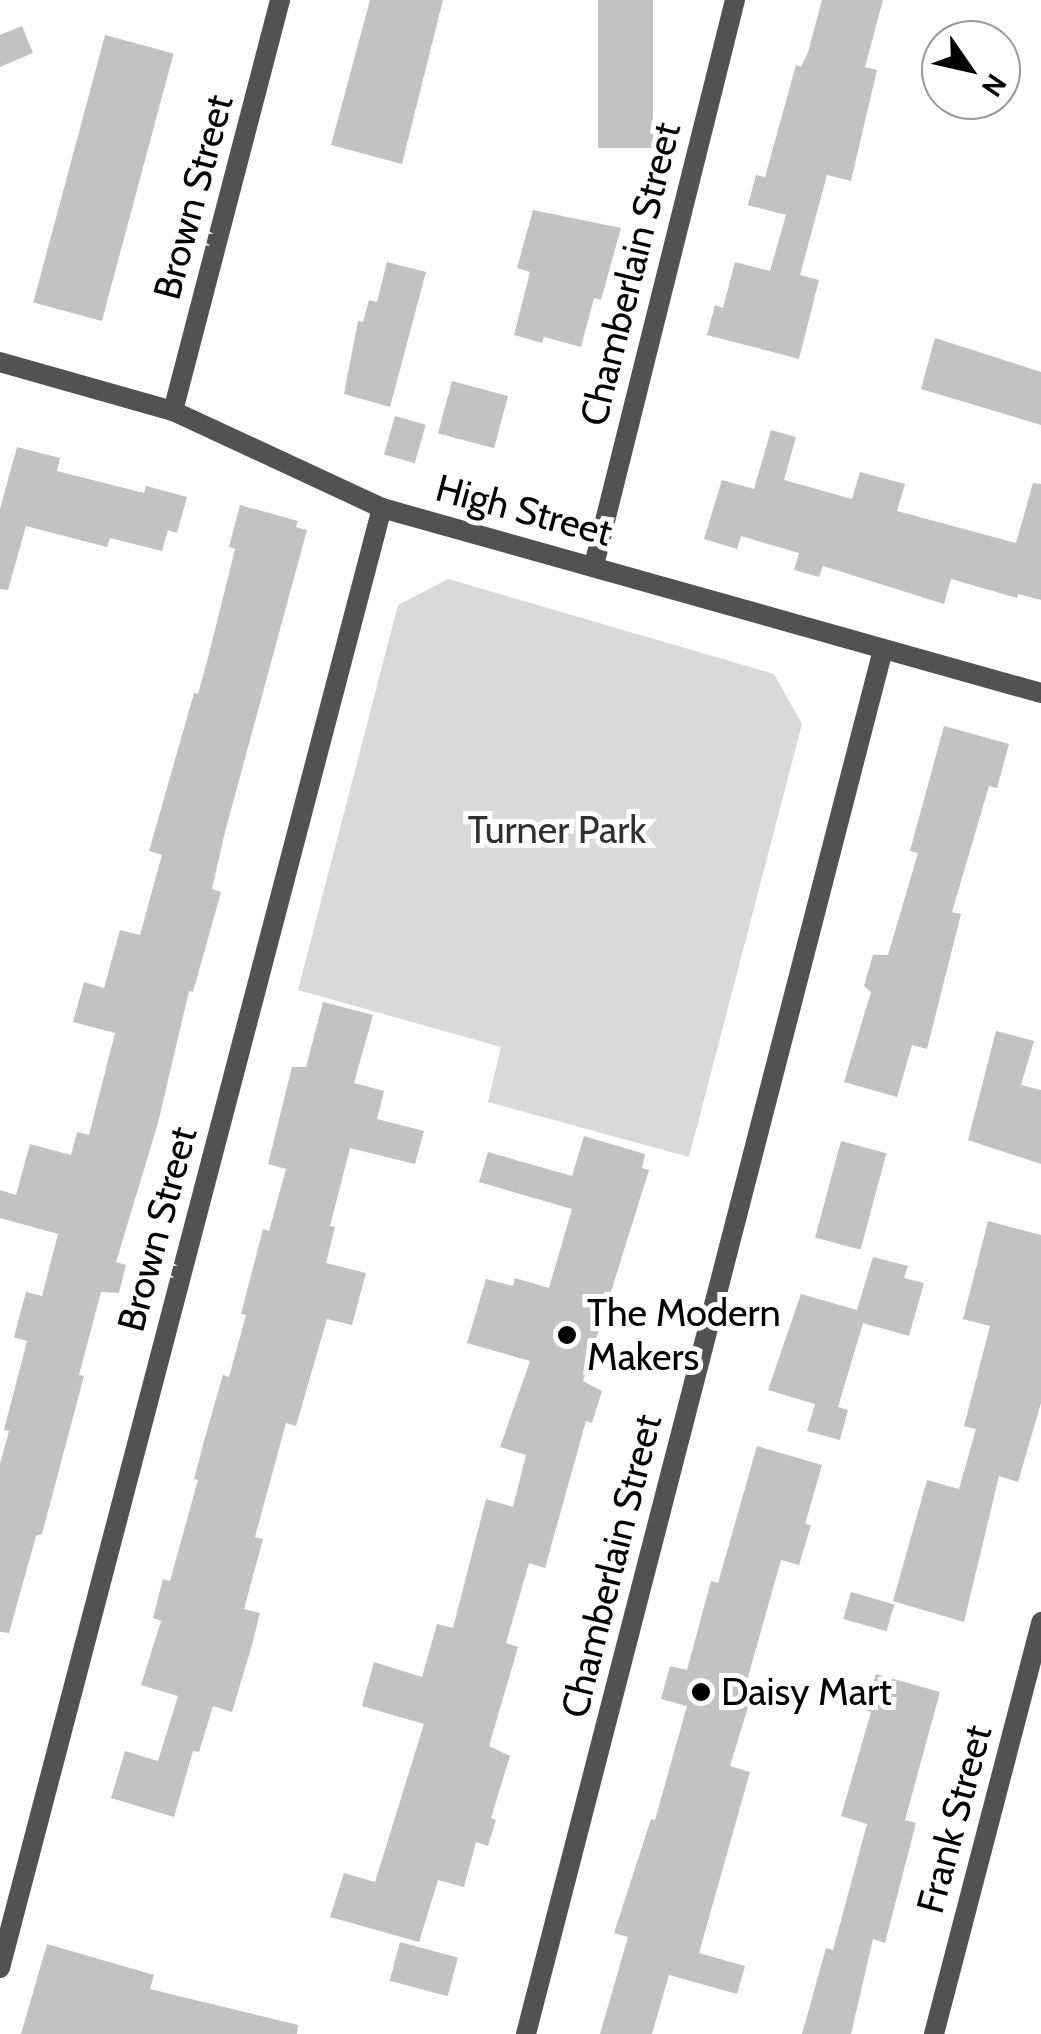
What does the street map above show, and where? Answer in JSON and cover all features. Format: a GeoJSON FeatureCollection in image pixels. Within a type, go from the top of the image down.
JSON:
{"type":"FeatureCollection","features":[{"type":"Feature","properties":{"kind":"street","name":"Brown Street"},"geometry":{"type":"LineString","coordinates":[[173,412],[280,0]]}},
{"type":"Feature","properties":{"kind":"street","name":"Chamberlain Street"},"geometry":{"type":"LineString","coordinates":[[594,566],[735,0]]}},
{"type":"Feature","properties":{"kind":"street","name":"High Street"},"geometry":{"type":"LineString","coordinates":[[0,362],[173,412],[382,508],[1041,693]]}},
{"type":"Feature","properties":{"kind":"street","name":"Brown Street"},"geometry":{"type":"LineString","coordinates":[[0,1968],[382,508]]}},
{"type":"Feature","properties":{"kind":"street","name":"Chamberlain Street"},"geometry":{"type":"LineString","coordinates":[[526,2034],[883,650]]}},
{"type":"Feature","properties":{"kind":"street","name":"Frank Street"},"geometry":{"type":"LineString","coordinates":[[934,2034],[1041,1622]]}},
{"type":"Feature","properties":{"kind":"green space","name":"Turner Park"},"geometry":{"type":"Polygon","coordinates":[[[448,579],[774,674],[802,724],[689,1157],[488,1102],[501,1047],[298,990],[398,605],[448,579]]]}},
{"type":"Feature","properties":{"kind":"building"},"geometry":{"type":"Polygon","coordinates":[[[370,0],[443,0],[402,164],[331,145],[370,0]]]}},
{"type":"Feature","properties":{"kind":"building"},"geometry":{"type":"Polygon","coordinates":[[[598,0],[653,0],[653,148],[598,148],[598,0]]]}},
{"type":"Feature","properties":{"kind":"building"},"geometry":{"type":"Polygon","coordinates":[[[822,0],[883,0],[865,67],[877,70],[851,181],[827,175],[800,275],[819,280],[799,359],[707,335],[715,305],[723,308],[735,262],[770,271],[786,215],[748,205],[756,175],[765,177],[796,65],[801,67],[808,52],[822,0]]]}},
{"type":"Feature","properties":{"kind":"building"},"geometry":{"type":"Polygon","coordinates":[[[22,26],[33,53],[0,67],[0,35],[22,26]]]}},
{"type":"Feature","properties":{"kind":"building"},"geometry":{"type":"Polygon","coordinates":[[[105,35],[174,53],[102,321],[33,303],[105,35]]]}},
{"type":"Feature","properties":{"kind":"building"},"geometry":{"type":"Polygon","coordinates":[[[533,210],[621,228],[601,300],[594,298],[581,347],[544,337],[542,343],[514,335],[530,272],[517,268],[533,210]]]}},
{"type":"Feature","properties":{"kind":"building"},"geometry":{"type":"Polygon","coordinates":[[[387,262],[426,272],[390,407],[344,394],[358,321],[363,322],[369,300],[377,302],[387,262]]]}},
{"type":"Feature","properties":{"kind":"building"},"geometry":{"type":"Polygon","coordinates":[[[935,338],[1041,372],[1041,425],[921,389],[935,338]]]}},
{"type":"Feature","properties":{"kind":"building"},"geometry":{"type":"Polygon","coordinates":[[[452,381],[508,396],[494,448],[438,433],[452,381]]]}},
{"type":"Feature","properties":{"kind":"building"},"geometry":{"type":"Polygon","coordinates":[[[395,416],[426,425],[415,463],[384,454],[395,416]]]}},
{"type":"Feature","properties":{"kind":"building"},"geometry":{"type":"Polygon","coordinates":[[[771,430],[796,437],[784,480],[852,499],[860,472],[905,484],[897,511],[1016,543],[1033,483],[1041,484],[1041,600],[1018,594],[1017,598],[951,579],[944,604],[823,566],[819,577],[794,570],[799,553],[741,536],[737,549],[704,539],[722,480],[754,489],[771,430]]]}},
{"type":"Feature","properties":{"kind":"building"},"geometry":{"type":"Polygon","coordinates":[[[17,447],[60,458],[57,471],[144,493],[146,486],[187,497],[177,533],[168,530],[162,551],[110,538],[107,547],[26,526],[8,590],[0,589],[0,509],[17,447]]]}},
{"type":"Feature","properties":{"kind":"building"},"geometry":{"type":"Polygon","coordinates":[[[240,505],[298,521],[296,527],[307,530],[225,832],[212,889],[221,892],[193,992],[189,991],[158,1123],[116,1262],[126,1265],[119,1293],[101,1292],[79,1375],[84,1376],[42,1534],[36,1536],[9,1633],[0,1632],[0,1464],[9,1431],[4,1430],[27,1341],[14,1337],[26,1292],[42,1296],[58,1234],[0,1218],[0,1190],[16,1195],[30,1144],[71,1155],[77,1132],[89,1135],[115,1033],[73,1022],[84,982],[104,988],[120,930],[140,935],[162,855],[149,851],[210,650],[235,549],[229,547],[240,505]]]}},
{"type":"Feature","properties":{"kind":"building"},"geometry":{"type":"Polygon","coordinates":[[[944,726],[1009,744],[997,788],[989,786],[952,912],[961,914],[927,1049],[912,1045],[897,1097],[844,1082],[871,992],[864,986],[873,955],[888,955],[918,853],[910,851],[944,726]]]}},
{"type":"Feature","properties":{"kind":"building"},"geometry":{"type":"Polygon","coordinates":[[[323,1002],[373,1015],[354,1083],[384,1091],[377,1119],[424,1131],[415,1164],[350,1148],[330,1226],[335,1227],[326,1263],[366,1273],[352,1325],[327,1319],[296,1426],[286,1423],[255,1537],[263,1539],[244,1609],[260,1613],[252,1645],[232,1712],[213,1706],[199,1752],[193,1751],[174,1817],[111,1798],[125,1751],[158,1761],[178,1696],[141,1685],[161,1621],[153,1618],[163,1579],[170,1581],[198,1480],[194,1479],[204,1441],[223,1375],[229,1377],[246,1315],[241,1314],[263,1229],[269,1231],[286,1169],[268,1164],[292,1067],[306,1067],[323,1002]]]}},
{"type":"Feature","properties":{"kind":"building"},"geometry":{"type":"Polygon","coordinates":[[[996,1031],[1034,1041],[1021,1085],[1041,1090],[1041,1164],[968,1140],[996,1031]]]}},
{"type":"Feature","properties":{"kind":"building"},"geometry":{"type":"Polygon","coordinates":[[[584,1136],[645,1154],[642,1168],[649,1170],[583,1381],[602,1391],[592,1423],[586,1421],[545,1568],[529,1563],[506,1643],[518,1647],[489,1746],[510,1756],[491,1818],[496,1820],[488,1846],[476,1842],[464,1887],[438,1880],[419,1942],[330,1917],[344,1873],[375,1882],[424,1724],[362,1706],[374,1662],[422,1677],[437,1624],[453,1628],[486,1499],[513,1507],[526,1455],[500,1447],[530,1361],[467,1343],[486,1279],[513,1286],[515,1278],[549,1288],[572,1209],[479,1182],[488,1152],[572,1176],[584,1136]]]}},
{"type":"Feature","properties":{"kind":"building"},"geometry":{"type":"Polygon","coordinates":[[[841,1141],[886,1153],[861,1250],[815,1238],[841,1141]]]}},
{"type":"Feature","properties":{"kind":"building"},"geometry":{"type":"Polygon","coordinates":[[[988,1221],[1041,1235],[1041,1403],[1018,1482],[999,1476],[964,1622],[893,1601],[927,1480],[959,1489],[976,1429],[964,1426],[990,1326],[963,1319],[988,1221]]]}},
{"type":"Feature","properties":{"kind":"building"},"geometry":{"type":"Polygon","coordinates":[[[873,1257],[908,1266],[904,1278],[924,1283],[909,1336],[863,1323],[838,1407],[848,1410],[840,1440],[807,1431],[815,1404],[768,1390],[801,1294],[857,1310],[873,1257]]]}},
{"type":"Feature","properties":{"kind":"building"},"geometry":{"type":"Polygon","coordinates":[[[757,1446],[822,1465],[805,1524],[811,1525],[799,1565],[781,1560],[744,1691],[752,1694],[730,1766],[750,1772],[699,1953],[745,1966],[737,1994],[669,1975],[652,2034],[600,2034],[628,1937],[614,1933],[651,1819],[655,1820],[687,1706],[661,1699],[670,1666],[687,1670],[711,1581],[718,1583],[757,1446]]]}},
{"type":"Feature","properties":{"kind":"building"},"geometry":{"type":"Polygon","coordinates":[[[851,1592],[894,1604],[887,1631],[843,1619],[851,1592]]]}},
{"type":"Feature","properties":{"kind":"building"},"geometry":{"type":"Polygon","coordinates":[[[876,1674],[940,1692],[905,1820],[916,1823],[885,1943],[873,1939],[851,2034],[802,2034],[826,1948],[833,1950],[867,1824],[841,1816],[871,1712],[865,1710],[876,1674]]]}},
{"type":"Feature","properties":{"kind":"building"},"geometry":{"type":"Polygon","coordinates":[[[400,1942],[458,1958],[448,1996],[390,1981],[400,1942]]]}},
{"type":"Feature","properties":{"kind":"building"},"geometry":{"type":"Polygon","coordinates":[[[47,1944],[154,1975],[150,1989],[298,2025],[297,2034],[21,2034],[47,1944]]]}},
{"type":"Feature","properties":{"kind":"place","name":"The Modern Makers"},"geometry":{"type":"Point","coordinates":[567,1335]}},
{"type":"Feature","properties":{"kind":"place","name":"Daisy Mart"},"geometry":{"type":"Point","coordinates":[701,1692]}}]}
